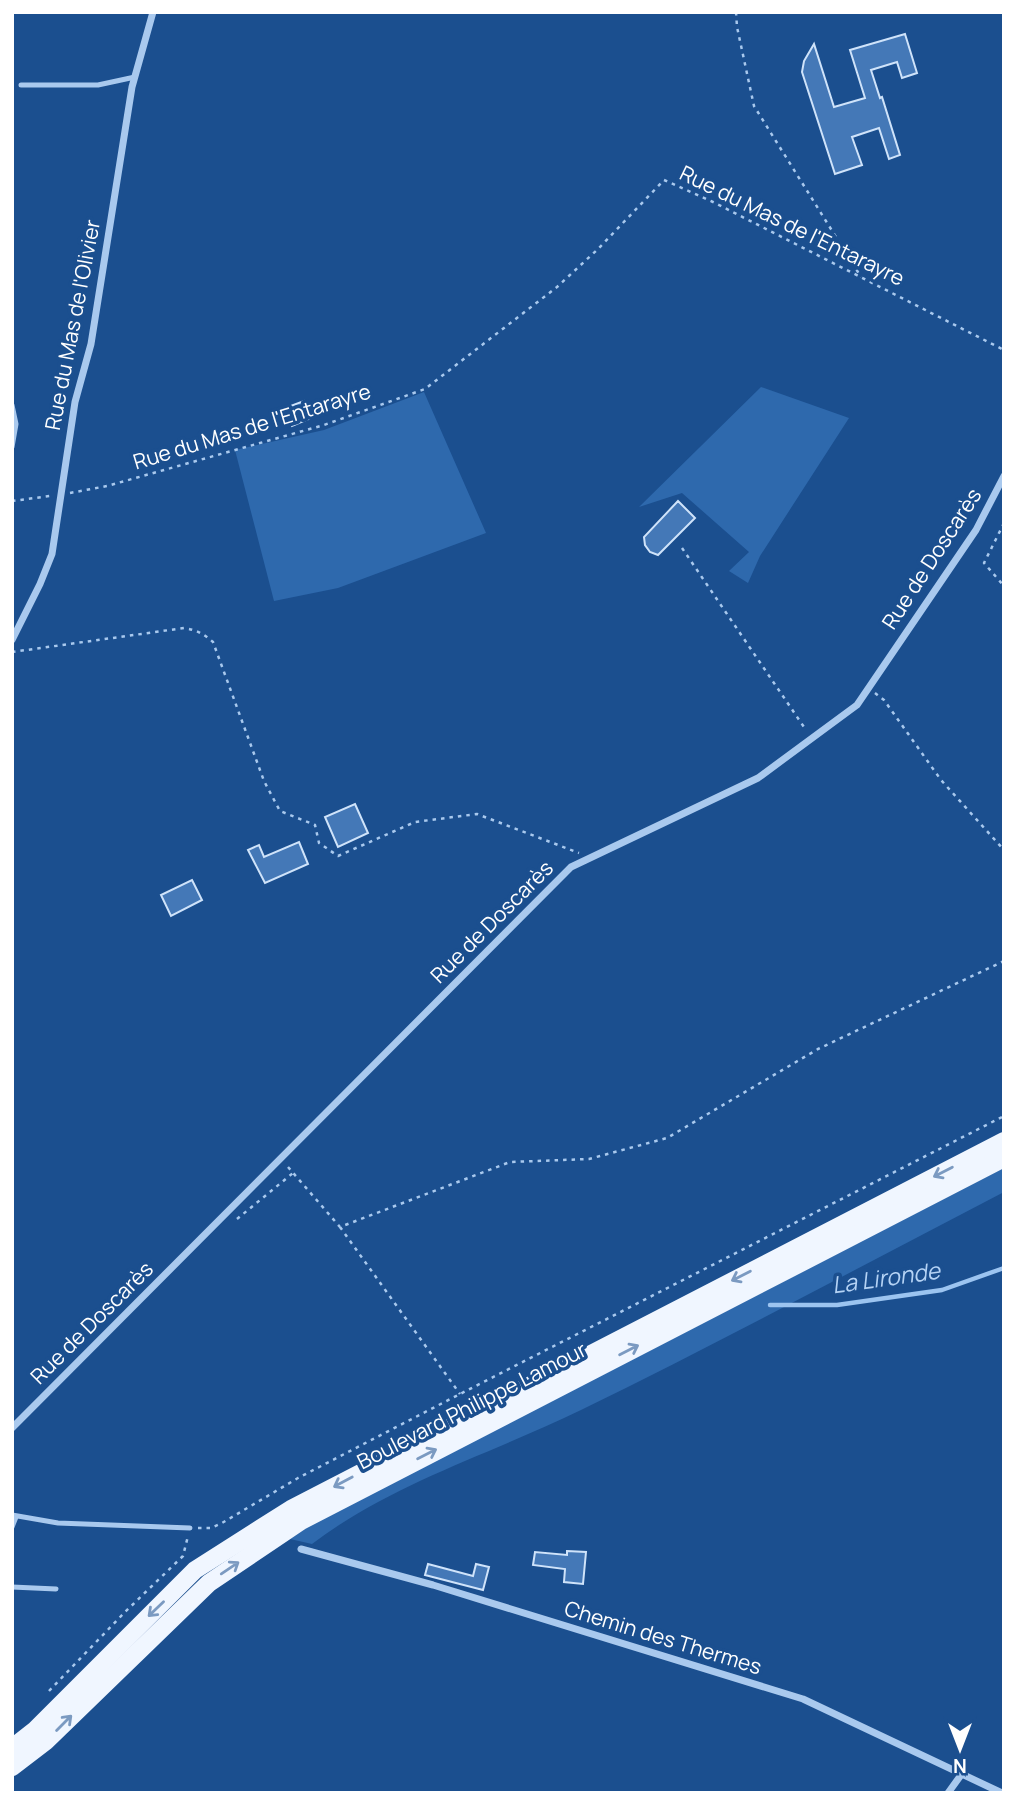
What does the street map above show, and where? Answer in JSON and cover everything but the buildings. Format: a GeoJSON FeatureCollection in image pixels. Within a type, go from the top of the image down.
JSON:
{"type":"FeatureCollection","features":[{"type":"Feature","properties":{"kind":"main road","name":"Boulevard Philippe Lamour"},"geometry":{"type":"LineString","coordinates":[[12,1748],[35,1730],[195,1570],[291,1509],[1004,1141]]}},
{"type":"Feature","properties":{"kind":"main road","name":"Boulevard Philippe Lamour"},"geometry":{"type":"LineString","coordinates":[[12,1767],[46,1741],[209,1583],[301,1521],[1004,1158]]}},
{"type":"Feature","properties":{"kind":"street","name":"Rue du Mas de l'Olivier"},"geometry":{"type":"LineString","coordinates":[[12,640],[52,554],[75,402],[91,344],[135,78],[153,12]]}},
{"type":"Feature","properties":{"kind":"street","name":"Rue de Doscarès"},"geometry":{"type":"LineString","coordinates":[[12,1428],[571,867],[758,778],[857,705],[976,530],[1004,475]]}},
{"type":"Feature","properties":{"kind":"street","name":"Chemin des Thermes"},"geometry":{"type":"LineString","coordinates":[[301,1549],[433,1585],[803,1699],[1002,1793]]}},
{"type":"Feature","properties":{"kind":"street"},"geometry":{"type":"LineString","coordinates":[[948,1793],[961,1775]]}},
{"type":"Feature","properties":{"kind":"lane"},"geometry":{"type":"LineString","coordinates":[[21,85],[98,85],[135,78]]}},
{"type":"Feature","properties":{"kind":"lane"},"geometry":{"type":"LineString","coordinates":[[12,405],[16,424],[12,447]]}},
{"type":"Feature","properties":{"kind":"lane"},"geometry":{"type":"LineString","coordinates":[[12,1527],[14,1516],[58,1523],[190,1528]]}},
{"type":"Feature","properties":{"kind":"lane"},"geometry":{"type":"LineString","coordinates":[[12,1587],[57,1589]]}},
{"type":"Feature","properties":{"kind":"path"},"geometry":{"type":"LineString","coordinates":[[736,12],[754,106],[862,278]]}},
{"type":"Feature","properties":{"kind":"path","name":"Rue du Mas de l'Entarayre"},"geometry":{"type":"LineString","coordinates":[[61,494],[107,486],[324,425],[425,389],[557,287],[598,249],[664,180],[1004,350]]}},
{"type":"Feature","properties":{"kind":"path"},"geometry":{"type":"LineString","coordinates":[[12,500],[61,494]]}},
{"type":"Feature","properties":{"kind":"path"},"geometry":{"type":"LineString","coordinates":[[1004,523],[984,563],[1004,586]]}},
{"type":"Feature","properties":{"kind":"path"},"geometry":{"type":"LineString","coordinates":[[682,548],[807,732]]}},
{"type":"Feature","properties":{"kind":"path"},"geometry":{"type":"LineString","coordinates":[[12,652],[184,628],[205,635],[213,642],[264,781],[280,811],[315,825],[319,843],[338,856],[415,822],[477,814],[592,858]]}},
{"type":"Feature","properties":{"kind":"path"},"geometry":{"type":"LineString","coordinates":[[868,688],[884,701],[941,780],[1004,850]]}},
{"type":"Feature","properties":{"kind":"path"},"geometry":{"type":"LineString","coordinates":[[340,1227],[510,1162],[589,1159],[667,1138],[818,1049],[1004,961]]}},
{"type":"Feature","properties":{"kind":"path"},"geometry":{"type":"LineString","coordinates":[[50,1691],[124,1612],[183,1556],[190,1528],[211,1528],[222,1523],[298,1478],[1004,1116]]}},
{"type":"Feature","properties":{"kind":"path"},"geometry":{"type":"LineString","coordinates":[[283,1162],[340,1227],[460,1394]]}},
{"type":"Feature","properties":{"kind":"path"},"geometry":{"type":"LineString","coordinates":[[215,1225],[223,1230],[293,1172]]}},
{"type":"Feature","properties":{"kind":"shaded area"},"geometry":{"type":"Polygon","coordinates":[[[761,387],[849,418],[760,556],[748,583],[729,571],[749,552],[682,493],[639,507],[761,387]]]}},
{"type":"Feature","properties":{"kind":"shaded area"},"geometry":{"type":"Polygon","coordinates":[[[424,392],[486,533],[338,588],[274,601],[235,450],[324,430],[424,392]]]}},
{"type":"Feature","properties":{"kind":"shaded area"},"geometry":{"type":"Polygon","coordinates":[[[1004,1168],[1004,1192],[740,1330],[581,1410],[409,1486],[343,1523],[312,1544],[290,1539],[311,1525],[1004,1168]]]}},
{"type":"Feature","properties":{"kind":"waterway","name":"La Lironde"},"geometry":{"type":"LineString","coordinates":[[770,1305],[837,1305],[942,1290],[1004,1268]]}}]}
